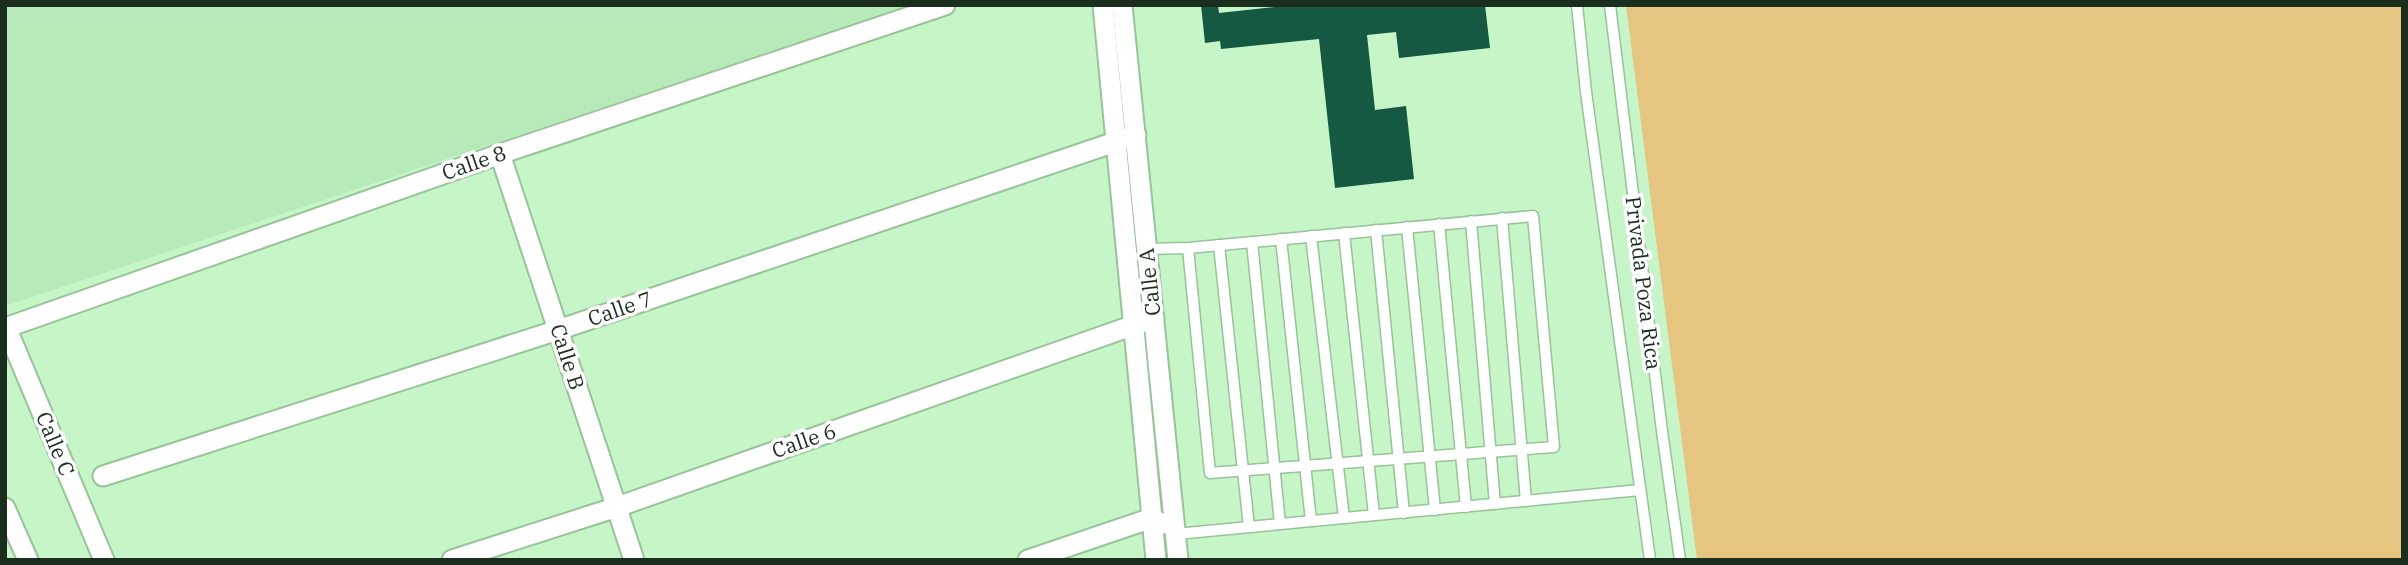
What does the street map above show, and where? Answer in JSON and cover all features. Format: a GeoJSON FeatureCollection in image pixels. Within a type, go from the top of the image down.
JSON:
{"type":"FeatureCollection","features":[{"type":"Feature","properties":{"kind":"street","name":"Calle 8"},"geometry":{"type":"LineString","coordinates":[[6,328],[500,154],[945,5]]}},
{"type":"Feature","properties":{"kind":"street","name":"Calle A"},"geometry":{"type":"LineString","coordinates":[[1103,5],[1126,138]]}},
{"type":"Feature","properties":{"kind":"street","name":"Calle A"},"geometry":{"type":"LineString","coordinates":[[1122,5],[1126,138],[1137,250],[1134,325],[1156,560]]}},
{"type":"Feature","properties":{"kind":"street","name":"Calle 7"},"geometry":{"type":"LineString","coordinates":[[103,476],[558,330],[1126,138]]}},
{"type":"Feature","properties":{"kind":"street","name":"Calle B"},"geometry":{"type":"LineString","coordinates":[[500,154],[634,560]]}},
{"type":"Feature","properties":{"kind":"street","name":"Calle A"},"geometry":{"type":"LineString","coordinates":[[1137,250],[1154,318],[1178,560]]}},
{"type":"Feature","properties":{"kind":"street","name":"Calle 6"},"geometry":{"type":"LineString","coordinates":[[452,560],[617,507],[1154,318]]}},
{"type":"Feature","properties":{"kind":"street","name":"Calle C"},"geometry":{"type":"LineString","coordinates":[[6,328],[104,560]]}},
{"type":"Feature","properties":{"kind":"street"},"geometry":{"type":"LineString","coordinates":[[5,508],[28,560]]}},
{"type":"Feature","properties":{"kind":"street"},"geometry":{"type":"LineString","coordinates":[[1028,560],[1152,518],[1176,534]]}},
{"type":"Feature","properties":{"kind":"lane"},"geometry":{"type":"LineString","coordinates":[[1577,5],[1588,106],[1650,560]]}},
{"type":"Feature","properties":{"kind":"lane","name":"Privada Poza Rica"},"geometry":{"type":"LineString","coordinates":[[1610,5],[1680,560]]}},
{"type":"Feature","properties":{"kind":"lane"},"geometry":{"type":"LineString","coordinates":[[1137,250],[1188,248],[1533,216],[1554,447],[1210,473],[1188,248]]}},
{"type":"Feature","properties":{"kind":"lane"},"geometry":{"type":"LineString","coordinates":[[1502,218],[1526,501]]}},
{"type":"Feature","properties":{"kind":"lane"},"geometry":{"type":"LineString","coordinates":[[1471,221],[1495,504]]}},
{"type":"Feature","properties":{"kind":"lane"},"geometry":{"type":"LineString","coordinates":[[1439,224],[1466,507]]}},
{"type":"Feature","properties":{"kind":"lane"},"geometry":{"type":"LineString","coordinates":[[1406,227],[1435,510]]}},
{"type":"Feature","properties":{"kind":"lane"},"geometry":{"type":"LineString","coordinates":[[1376,230],[1404,513]]}},
{"type":"Feature","properties":{"kind":"lane"},"geometry":{"type":"LineString","coordinates":[[1344,233],[1374,515]]}},
{"type":"Feature","properties":{"kind":"lane"},"geometry":{"type":"LineString","coordinates":[[1311,236],[1344,518]]}},
{"type":"Feature","properties":{"kind":"lane"},"geometry":{"type":"LineString","coordinates":[[1282,239],[1311,521]]}},
{"type":"Feature","properties":{"kind":"lane"},"geometry":{"type":"LineString","coordinates":[[1252,242],[1280,524]]}},
{"type":"Feature","properties":{"kind":"lane"},"geometry":{"type":"LineString","coordinates":[[1219,245],[1249,527]]}},
{"type":"Feature","properties":{"kind":"lane"},"geometry":{"type":"LineString","coordinates":[[1176,534],[1640,489]]}},
{"type":"Feature","properties":{"kind":"shaded area"},"geometry":{"type":"Polygon","coordinates":[[[5,5],[910,5],[5,306],[5,5]]]}},
{"type":"Feature","properties":{"kind":"shaded area"},"geometry":{"type":"Polygon","coordinates":[[[1626,5],[2403,5],[2403,560],[1697,560],[1626,5]]]}},
{"type":"Feature","properties":{"kind":"building"},"geometry":{"type":"Polygon","coordinates":[[[1201,5],[1218,5],[1219,13],[1293,5],[1485,5],[1490,48],[1399,58],[1396,32],[1367,35],[1375,110],[1406,106],[1414,179],[1335,188],[1319,39],[1221,49],[1220,41],[1205,43],[1201,5]]]}}]}
